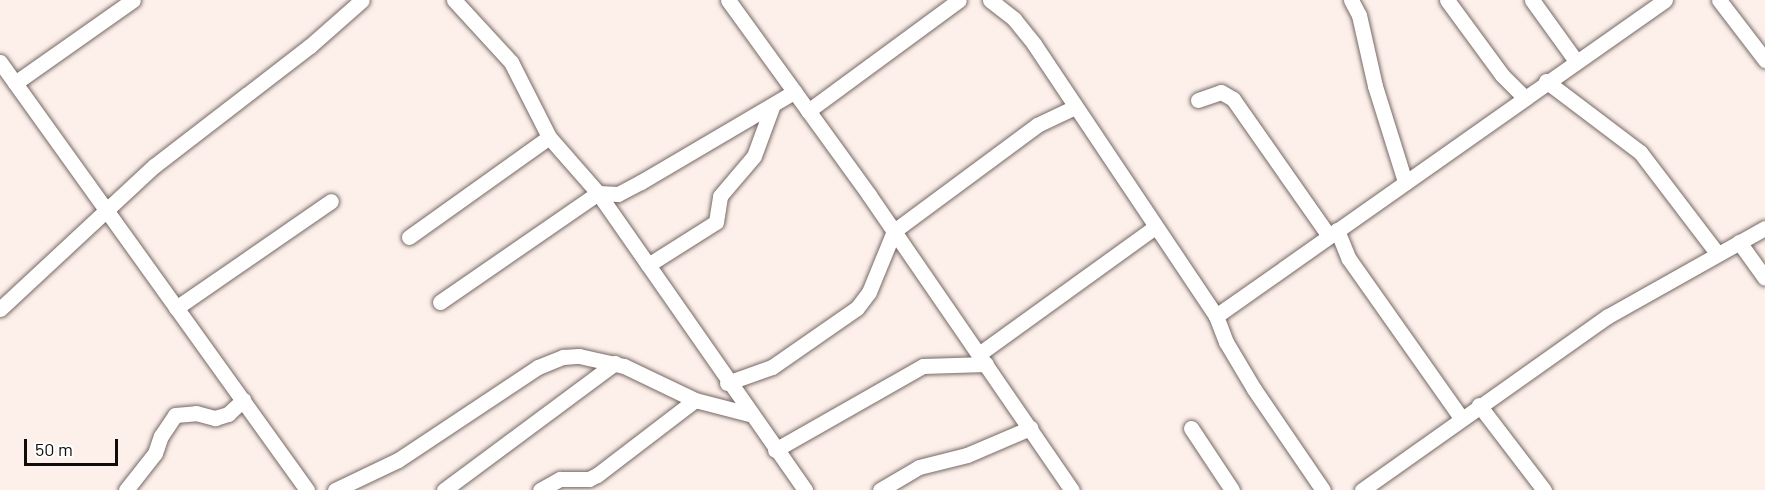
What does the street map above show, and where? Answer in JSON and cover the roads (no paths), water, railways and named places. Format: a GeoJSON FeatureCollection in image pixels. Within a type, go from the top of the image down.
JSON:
{"type":"FeatureCollection","features":[{"type":"Feature","properties":{"kind":"street"},"geometry":{"type":"LineString","coordinates":[[15,83],[133,0]]}},
{"type":"Feature","properties":{"kind":"street"},"geometry":{"type":"LineString","coordinates":[[0,309],[104,211],[187,139],[310,46],[362,0]]}},
{"type":"Feature","properties":{"kind":"street"},"geometry":{"type":"LineString","coordinates":[[454,0],[511,62],[549,137],[598,193],[727,383],[805,490]]}},
{"type":"Feature","properties":{"kind":"street"},"geometry":{"type":"LineString","coordinates":[[728,0],[894,231],[1072,490]]}},
{"type":"Feature","properties":{"kind":"street"},"geometry":{"type":"LineString","coordinates":[[808,111],[959,0]]}},
{"type":"Feature","properties":{"kind":"street"},"geometry":{"type":"LineString","coordinates":[[990,0],[1014,19],[1075,107],[1154,228],[1216,316],[1226,342],[1254,389],[1323,490]]}},
{"type":"Feature","properties":{"kind":"street"},"geometry":{"type":"LineString","coordinates":[[1351,0],[1359,15],[1375,86],[1405,182]]}},
{"type":"Feature","properties":{"kind":"street"},"geometry":{"type":"LineString","coordinates":[[1448,0],[1502,75],[1524,97]]}},
{"type":"Feature","properties":{"kind":"street"},"geometry":{"type":"LineString","coordinates":[[1532,0],[1576,61]]}},
{"type":"Feature","properties":{"kind":"street"},"geometry":{"type":"LineString","coordinates":[[1216,316],[1546,81],[1665,0]]}},
{"type":"Feature","properties":{"kind":"street"},"geometry":{"type":"LineString","coordinates":[[1719,0],[1765,60]]}},
{"type":"Feature","properties":{"kind":"street"},"geometry":{"type":"LineString","coordinates":[[0,62],[104,211],[307,490]]}},
{"type":"Feature","properties":{"kind":"street"},"geometry":{"type":"LineString","coordinates":[[1546,81],[1640,152],[1718,253]]}},
{"type":"Feature","properties":{"kind":"street"},"geometry":{"type":"LineString","coordinates":[[440,302],[598,193],[618,194],[772,107],[794,92]]}},
{"type":"Feature","properties":{"kind":"street"},"geometry":{"type":"LineString","coordinates":[[1198,100],[1221,92],[1233,99],[1333,233],[1461,418]]}},
{"type":"Feature","properties":{"kind":"street"},"geometry":{"type":"LineString","coordinates":[[648,265],[716,222],[720,196],[754,156],[772,107]]}},
{"type":"Feature","properties":{"kind":"street"},"geometry":{"type":"LineString","coordinates":[[727,383],[772,367],[863,302],[894,231],[1037,125],[1075,107]]}},
{"type":"Feature","properties":{"kind":"street"},"geometry":{"type":"LineString","coordinates":[[409,237],[549,137]]}},
{"type":"Feature","properties":{"kind":"street"},"geometry":{"type":"LineString","coordinates":[[176,308],[331,201]]}},
{"type":"Feature","properties":{"kind":"street"},"geometry":{"type":"LineString","coordinates":[[775,450],[923,366],[982,359],[1154,228]]}},
{"type":"Feature","properties":{"kind":"street"},"geometry":{"type":"LineString","coordinates":[[1362,490],[1479,405],[1608,316],[1765,228]]}},
{"type":"Feature","properties":{"kind":"street"},"geometry":{"type":"LineString","coordinates":[[1739,242],[1765,278]]}},
{"type":"Feature","properties":{"kind":"street"},"geometry":{"type":"LineString","coordinates":[[335,490],[398,460],[544,364],[579,356],[615,363],[695,400],[749,414]]}},
{"type":"Feature","properties":{"kind":"street"},"geometry":{"type":"LineString","coordinates":[[444,490],[615,363]]}},
{"type":"Feature","properties":{"kind":"street"},"geometry":{"type":"LineString","coordinates":[[126,490],[155,453],[165,427],[175,415],[196,413],[215,418],[228,414],[243,400]]}},
{"type":"Feature","properties":{"kind":"street"},"geometry":{"type":"LineString","coordinates":[[540,490],[560,478],[589,479],[597,475],[695,400]]}},
{"type":"Feature","properties":{"kind":"street"},"geometry":{"type":"LineString","coordinates":[[1479,405],[1544,490]]}},
{"type":"Feature","properties":{"kind":"street"},"geometry":{"type":"LineString","coordinates":[[880,490],[919,467],[967,455],[1030,428]]}},
{"type":"Feature","properties":{"kind":"street"},"geometry":{"type":"LineString","coordinates":[[1191,428],[1232,490]]}}]}
